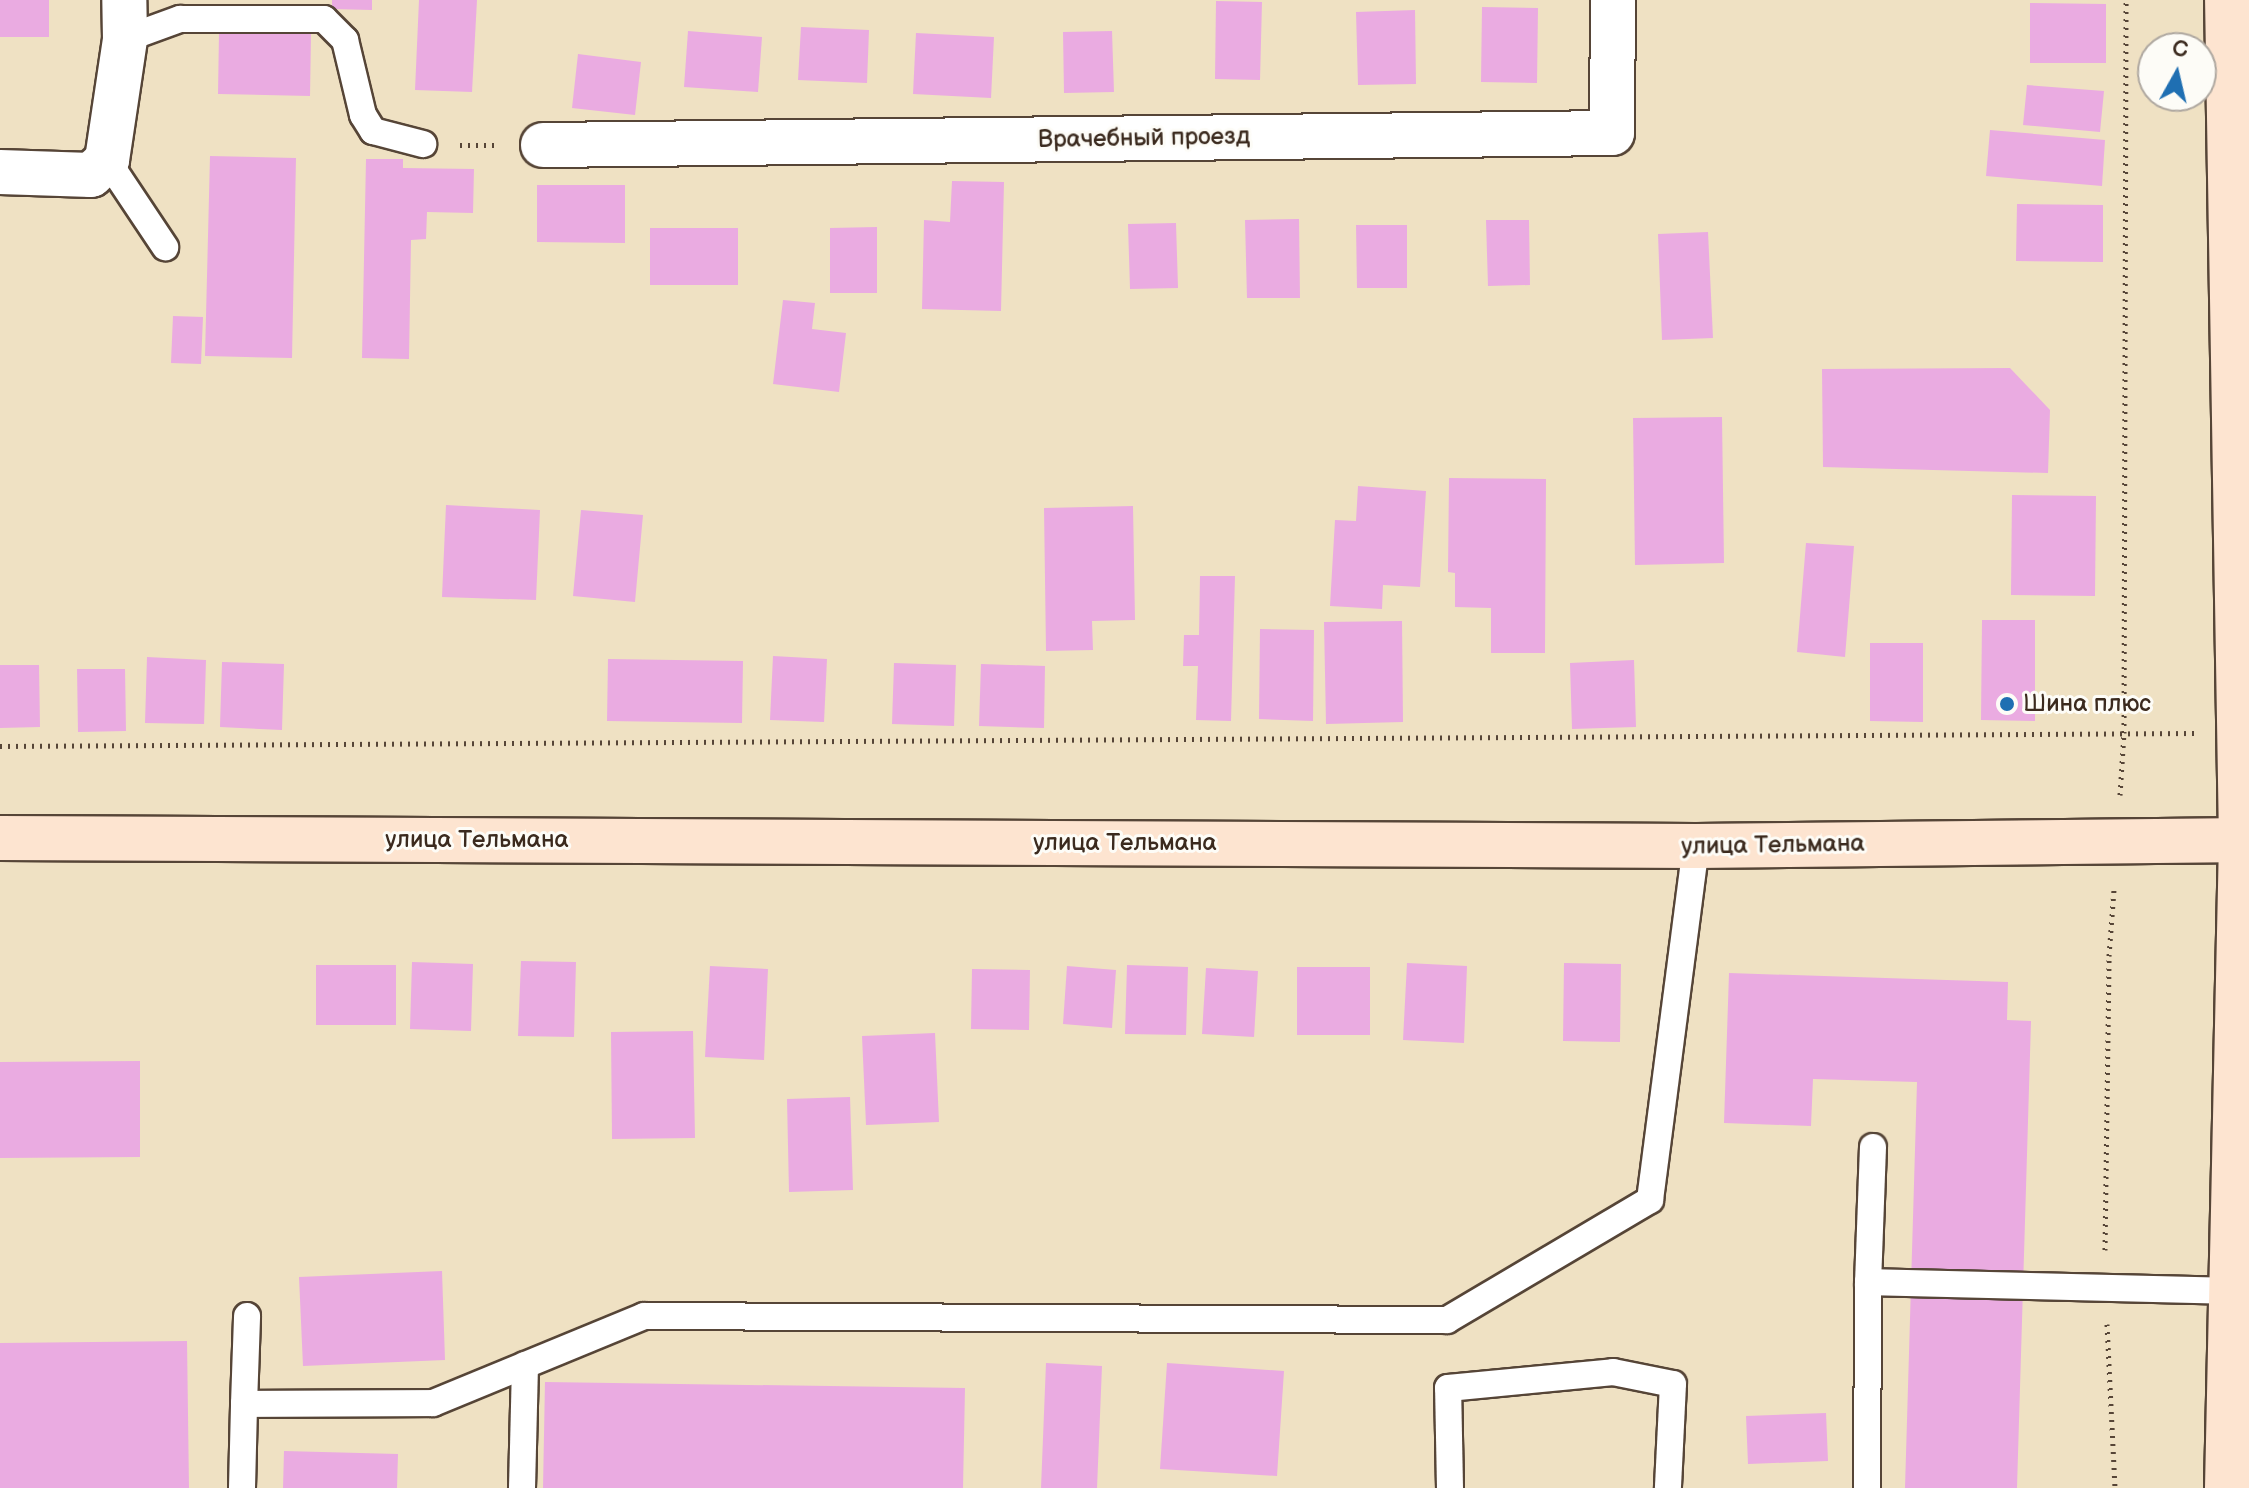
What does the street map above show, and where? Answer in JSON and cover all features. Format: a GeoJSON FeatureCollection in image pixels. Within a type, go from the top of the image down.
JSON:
{"type":"FeatureCollection","features":[{"type":"Feature","properties":{"kind":"street","name":"Врачебный проезд"},"geometry":{"type":"LineString","coordinates":[[543,145],[1612,133],[1613,0]]}},
{"type":"Feature","properties":{"kind":"street"},"geometry":{"type":"LineString","coordinates":[[2227,0],[2240,734],[2245,840],[2227,1488]]}},
{"type":"Feature","properties":{"kind":"street"},"geometry":{"type":"LineString","coordinates":[[0,172],[91,175],[107,160],[124,20]]}},
{"type":"Feature","properties":{"kind":"street","name":"улица Тельмана"},"geometry":{"type":"LineString","coordinates":[[0,838],[1696,846],[2245,840]]}},
{"type":"Feature","properties":{"kind":"lane"},"geometry":{"type":"LineString","coordinates":[[124,20],[324,19],[345,40],[363,115],[373,131],[423,144]]}},
{"type":"Feature","properties":{"kind":"lane"},"geometry":{"type":"LineString","coordinates":[[107,160],[165,247]]}},
{"type":"Feature","properties":{"kind":"lane"},"geometry":{"type":"LineString","coordinates":[[244,1404],[433,1403],[644,1316],[1447,1320],[1650,1200],[1696,846]]}},
{"type":"Feature","properties":{"kind":"lane"},"geometry":{"type":"LineString","coordinates":[[1867,1488],[1868,1282],[1873,1147]]}},
{"type":"Feature","properties":{"kind":"lane"},"geometry":{"type":"LineString","coordinates":[[1868,1282],[2233,1291]]}},
{"type":"Feature","properties":{"kind":"lane"},"geometry":{"type":"LineString","coordinates":[[242,1488],[247,1316]]}},
{"type":"Feature","properties":{"kind":"lane"},"geometry":{"type":"LineString","coordinates":[[522,1488],[525,1365]]}},
{"type":"Feature","properties":{"kind":"lane"},"geometry":{"type":"LineString","coordinates":[[1450,1488],[1448,1388],[1613,1372],[1673,1384],[1668,1488]]}},
{"type":"Feature","properties":{"kind":"path"},"geometry":{"type":"LineString","coordinates":[[2115,1488],[2105,1288],[2109,956],[2124,733],[2126,0]]}},
{"type":"Feature","properties":{"kind":"path"},"geometry":{"type":"LineString","coordinates":[[423,144],[543,145]]}},
{"type":"Feature","properties":{"kind":"path"},"geometry":{"type":"LineString","coordinates":[[0,746],[2240,734]]}},
{"type":"Feature","properties":{"kind":"building"},"geometry":{"type":"Polygon","coordinates":[[[0,0],[49,0],[49,37],[0,37],[0,0]]]}},
{"type":"Feature","properties":{"kind":"building"},"geometry":{"type":"Polygon","coordinates":[[[332,0],[372,0],[372,10],[332,9],[332,0]]]}},
{"type":"Feature","properties":{"kind":"building"},"geometry":{"type":"Polygon","coordinates":[[[419,0],[477,0],[472,92],[415,90],[419,0]]]}},
{"type":"Feature","properties":{"kind":"building"},"geometry":{"type":"Polygon","coordinates":[[[1216,1],[1262,2],[1260,80],[1215,79],[1216,1]]]}},
{"type":"Feature","properties":{"kind":"building"},"geometry":{"type":"Polygon","coordinates":[[[2030,3],[2106,4],[2106,63],[2030,63],[2030,3]]]}},
{"type":"Feature","properties":{"kind":"building"},"geometry":{"type":"Polygon","coordinates":[[[1482,7],[1538,8],[1537,83],[1481,82],[1482,7]]]}},
{"type":"Feature","properties":{"kind":"building"},"geometry":{"type":"Polygon","coordinates":[[[1415,10],[1416,84],[1358,85],[1356,12],[1415,10]]]}},
{"type":"Feature","properties":{"kind":"building"},"geometry":{"type":"Polygon","coordinates":[[[801,27],[869,30],[867,83],[798,80],[801,27]]]}},
{"type":"Feature","properties":{"kind":"building"},"geometry":{"type":"Polygon","coordinates":[[[688,31],[762,37],[758,92],[684,87],[688,31]]]}},
{"type":"Feature","properties":{"kind":"building"},"geometry":{"type":"Polygon","coordinates":[[[1112,31],[1114,92],[1064,93],[1063,32],[1112,31]]]}},
{"type":"Feature","properties":{"kind":"building"},"geometry":{"type":"Polygon","coordinates":[[[219,33],[311,34],[310,96],[218,94],[219,33]]]}},
{"type":"Feature","properties":{"kind":"building"},"geometry":{"type":"Polygon","coordinates":[[[916,33],[994,37],[991,98],[913,94],[916,33]]]}},
{"type":"Feature","properties":{"kind":"building"},"geometry":{"type":"Polygon","coordinates":[[[578,54],[641,62],[635,115],[572,108],[578,54]]]}},
{"type":"Feature","properties":{"kind":"building"},"geometry":{"type":"Polygon","coordinates":[[[2027,85],[2104,91],[2100,132],[2023,125],[2027,85]]]}},
{"type":"Feature","properties":{"kind":"building"},"geometry":{"type":"Polygon","coordinates":[[[1990,130],[2105,140],[2102,186],[1986,176],[1990,130]]]}},
{"type":"Feature","properties":{"kind":"building"},"geometry":{"type":"Polygon","coordinates":[[[210,156],[296,158],[292,358],[205,356],[210,156]]]}},
{"type":"Feature","properties":{"kind":"building"},"geometry":{"type":"Polygon","coordinates":[[[366,159],[403,159],[403,168],[474,169],[473,213],[427,212],[426,239],[411,240],[409,359],[362,358],[366,159]]]}},
{"type":"Feature","properties":{"kind":"building"},"geometry":{"type":"Polygon","coordinates":[[[952,181],[1004,182],[1001,311],[922,309],[924,220],[950,222],[952,181]]]}},
{"type":"Feature","properties":{"kind":"building"},"geometry":{"type":"Polygon","coordinates":[[[537,185],[625,185],[625,243],[537,242],[537,185]]]}},
{"type":"Feature","properties":{"kind":"building"},"geometry":{"type":"Polygon","coordinates":[[[2017,204],[2103,205],[2103,262],[2016,261],[2017,204]]]}},
{"type":"Feature","properties":{"kind":"building"},"geometry":{"type":"Polygon","coordinates":[[[1299,219],[1300,298],[1247,298],[1245,220],[1299,219]]]}},
{"type":"Feature","properties":{"kind":"building"},"geometry":{"type":"Polygon","coordinates":[[[1486,220],[1529,220],[1530,285],[1488,286],[1486,220]]]}},
{"type":"Feature","properties":{"kind":"building"},"geometry":{"type":"Polygon","coordinates":[[[1176,223],[1178,288],[1130,289],[1128,224],[1176,223]]]}},
{"type":"Feature","properties":{"kind":"building"},"geometry":{"type":"Polygon","coordinates":[[[1356,225],[1407,225],[1407,288],[1357,288],[1356,225]]]}},
{"type":"Feature","properties":{"kind":"building"},"geometry":{"type":"Polygon","coordinates":[[[877,227],[877,293],[830,293],[830,228],[877,227]]]}},
{"type":"Feature","properties":{"kind":"building"},"geometry":{"type":"Polygon","coordinates":[[[650,228],[738,228],[738,285],[650,285],[650,228]]]}},
{"type":"Feature","properties":{"kind":"building"},"geometry":{"type":"Polygon","coordinates":[[[1708,232],[1713,338],[1662,340],[1658,234],[1708,232]]]}},
{"type":"Feature","properties":{"kind":"building"},"geometry":{"type":"Polygon","coordinates":[[[783,300],[815,303],[812,329],[846,333],[839,392],[773,384],[783,300]]]}},
{"type":"Feature","properties":{"kind":"building"},"geometry":{"type":"Polygon","coordinates":[[[173,316],[203,317],[201,364],[171,363],[173,316]]]}},
{"type":"Feature","properties":{"kind":"building"},"geometry":{"type":"Polygon","coordinates":[[[2010,368],[2050,410],[2048,473],[1823,467],[1822,369],[2010,368]]]}},
{"type":"Feature","properties":{"kind":"building"},"geometry":{"type":"Polygon","coordinates":[[[1722,417],[1724,563],[1635,565],[1633,418],[1722,417]]]}},
{"type":"Feature","properties":{"kind":"building"},"geometry":{"type":"Polygon","coordinates":[[[1449,478],[1546,479],[1545,653],[1491,653],[1491,608],[1455,607],[1455,573],[1448,572],[1449,478]]]}},
{"type":"Feature","properties":{"kind":"building"},"geometry":{"type":"Polygon","coordinates":[[[1358,486],[1426,491],[1420,587],[1383,585],[1382,609],[1330,606],[1335,520],[1356,521],[1358,486]]]}},
{"type":"Feature","properties":{"kind":"building"},"geometry":{"type":"Polygon","coordinates":[[[2012,495],[2096,496],[2095,596],[2011,595],[2012,495]]]}},
{"type":"Feature","properties":{"kind":"building"},"geometry":{"type":"Polygon","coordinates":[[[446,505],[540,510],[536,600],[442,597],[446,505]]]}},
{"type":"Feature","properties":{"kind":"building"},"geometry":{"type":"Polygon","coordinates":[[[1133,506],[1135,620],[1092,621],[1093,650],[1046,651],[1044,508],[1133,506]]]}},
{"type":"Feature","properties":{"kind":"building"},"geometry":{"type":"Polygon","coordinates":[[[581,510],[643,515],[635,602],[573,596],[581,510]]]}},
{"type":"Feature","properties":{"kind":"building"},"geometry":{"type":"Polygon","coordinates":[[[1806,543],[1854,546],[1845,657],[1797,652],[1806,543]]]}},
{"type":"Feature","properties":{"kind":"building"},"geometry":{"type":"Polygon","coordinates":[[[1200,576],[1235,576],[1231,721],[1196,720],[1198,666],[1183,666],[1184,635],[1199,635],[1200,576]]]}},
{"type":"Feature","properties":{"kind":"building"},"geometry":{"type":"Polygon","coordinates":[[[1982,620],[2035,620],[2035,721],[1981,720],[1982,620]]]}},
{"type":"Feature","properties":{"kind":"building"},"geometry":{"type":"Polygon","coordinates":[[[1402,621],[1403,722],[1326,724],[1324,622],[1402,621]]]}},
{"type":"Feature","properties":{"kind":"building"},"geometry":{"type":"Polygon","coordinates":[[[1260,629],[1314,630],[1313,721],[1259,719],[1260,629]]]}},
{"type":"Feature","properties":{"kind":"building"},"geometry":{"type":"Polygon","coordinates":[[[1870,643],[1923,643],[1923,722],[1870,721],[1870,643]]]}},
{"type":"Feature","properties":{"kind":"building"},"geometry":{"type":"Polygon","coordinates":[[[773,656],[827,659],[824,722],[770,720],[773,656]]]}},
{"type":"Feature","properties":{"kind":"building"},"geometry":{"type":"Polygon","coordinates":[[[147,657],[206,660],[204,724],[145,723],[147,657]]]}},
{"type":"Feature","properties":{"kind":"building"},"geometry":{"type":"Polygon","coordinates":[[[608,659],[743,661],[742,723],[607,721],[608,659]]]}},
{"type":"Feature","properties":{"kind":"building"},"geometry":{"type":"Polygon","coordinates":[[[1634,660],[1636,727],[1572,729],[1570,663],[1634,660]]]}},
{"type":"Feature","properties":{"kind":"building"},"geometry":{"type":"Polygon","coordinates":[[[222,662],[284,664],[282,730],[220,727],[222,662]]]}},
{"type":"Feature","properties":{"kind":"building"},"geometry":{"type":"Polygon","coordinates":[[[894,663],[956,665],[954,726],[892,724],[894,663]]]}},
{"type":"Feature","properties":{"kind":"building"},"geometry":{"type":"Polygon","coordinates":[[[981,664],[1045,666],[1044,728],[979,726],[981,664]]]}},
{"type":"Feature","properties":{"kind":"building"},"geometry":{"type":"Polygon","coordinates":[[[0,665],[39,665],[40,727],[0,728],[0,665]]]}},
{"type":"Feature","properties":{"kind":"building"},"geometry":{"type":"Polygon","coordinates":[[[77,669],[125,669],[126,731],[78,732],[77,669]]]}},
{"type":"Feature","properties":{"kind":"building"},"geometry":{"type":"Polygon","coordinates":[[[521,961],[576,962],[574,1037],[518,1036],[521,961]]]}},
{"type":"Feature","properties":{"kind":"building"},"geometry":{"type":"Polygon","coordinates":[[[412,962],[473,964],[471,1031],[410,1029],[412,962]]]}},
{"type":"Feature","properties":{"kind":"building"},"geometry":{"type":"Polygon","coordinates":[[[1407,963],[1467,966],[1464,1043],[1403,1040],[1407,963]]]}},
{"type":"Feature","properties":{"kind":"building"},"geometry":{"type":"Polygon","coordinates":[[[1564,963],[1621,964],[1620,1042],[1563,1041],[1564,963]]]}},
{"type":"Feature","properties":{"kind":"building"},"geometry":{"type":"Polygon","coordinates":[[[316,965],[396,965],[396,1025],[316,1025],[316,965]]]}},
{"type":"Feature","properties":{"kind":"building"},"geometry":{"type":"Polygon","coordinates":[[[1127,965],[1188,967],[1186,1035],[1125,1034],[1127,965]]]}},
{"type":"Feature","properties":{"kind":"building"},"geometry":{"type":"Polygon","coordinates":[[[710,966],[768,969],[764,1060],[705,1057],[710,966]]]}},
{"type":"Feature","properties":{"kind":"building"},"geometry":{"type":"Polygon","coordinates":[[[1067,966],[1116,970],[1112,1028],[1063,1024],[1067,966]]]}},
{"type":"Feature","properties":{"kind":"building"},"geometry":{"type":"Polygon","coordinates":[[[1297,967],[1370,967],[1370,1035],[1297,1035],[1297,967]]]}},
{"type":"Feature","properties":{"kind":"building"},"geometry":{"type":"Polygon","coordinates":[[[1206,968],[1258,971],[1254,1037],[1202,1034],[1206,968]]]}},
{"type":"Feature","properties":{"kind":"building"},"geometry":{"type":"Polygon","coordinates":[[[972,969],[1030,970],[1029,1030],[971,1029],[972,969]]]}},
{"type":"Feature","properties":{"kind":"building"},"geometry":{"type":"Polygon","coordinates":[[[1729,973],[2008,982],[2007,1020],[2031,1021],[2017,1488],[1905,1488],[1917,1082],[1813,1079],[1811,1126],[1724,1123],[1729,973]]]}},
{"type":"Feature","properties":{"kind":"building"},"geometry":{"type":"Polygon","coordinates":[[[693,1031],[695,1138],[612,1139],[611,1032],[693,1031]]]}},
{"type":"Feature","properties":{"kind":"building"},"geometry":{"type":"Polygon","coordinates":[[[935,1033],[939,1122],[866,1125],[862,1036],[935,1033]]]}},
{"type":"Feature","properties":{"kind":"building"},"geometry":{"type":"Polygon","coordinates":[[[140,1061],[140,1157],[0,1158],[0,1062],[140,1061]]]}},
{"type":"Feature","properties":{"kind":"building"},"geometry":{"type":"Polygon","coordinates":[[[850,1097],[853,1190],[789,1192],[787,1099],[850,1097]]]}},
{"type":"Feature","properties":{"kind":"building"},"geometry":{"type":"Polygon","coordinates":[[[442,1271],[445,1360],[303,1366],[299,1277],[442,1271]]]}},
{"type":"Feature","properties":{"kind":"building"},"geometry":{"type":"Polygon","coordinates":[[[187,1341],[189,1488],[0,1488],[0,1343],[187,1341]]]}},
{"type":"Feature","properties":{"kind":"building"},"geometry":{"type":"Polygon","coordinates":[[[1046,1363],[1102,1366],[1097,1488],[1041,1488],[1046,1363]]]}},
{"type":"Feature","properties":{"kind":"building"},"geometry":{"type":"Polygon","coordinates":[[[1167,1363],[1284,1371],[1277,1476],[1160,1469],[1167,1363]]]}},
{"type":"Feature","properties":{"kind":"building"},"geometry":{"type":"Polygon","coordinates":[[[545,1382],[965,1388],[963,1488],[543,1488],[545,1382]]]}},
{"type":"Feature","properties":{"kind":"building"},"geometry":{"type":"Polygon","coordinates":[[[1826,1413],[1828,1461],[1748,1464],[1746,1416],[1826,1413]]]}},
{"type":"Feature","properties":{"kind":"building"},"geometry":{"type":"Polygon","coordinates":[[[284,1451],[398,1454],[397,1488],[283,1488],[284,1451]]]}},
{"type":"Feature","properties":{"kind":"place","name":"Шина плюс"},"geometry":{"type":"Point","coordinates":[2007,704]}}]}
